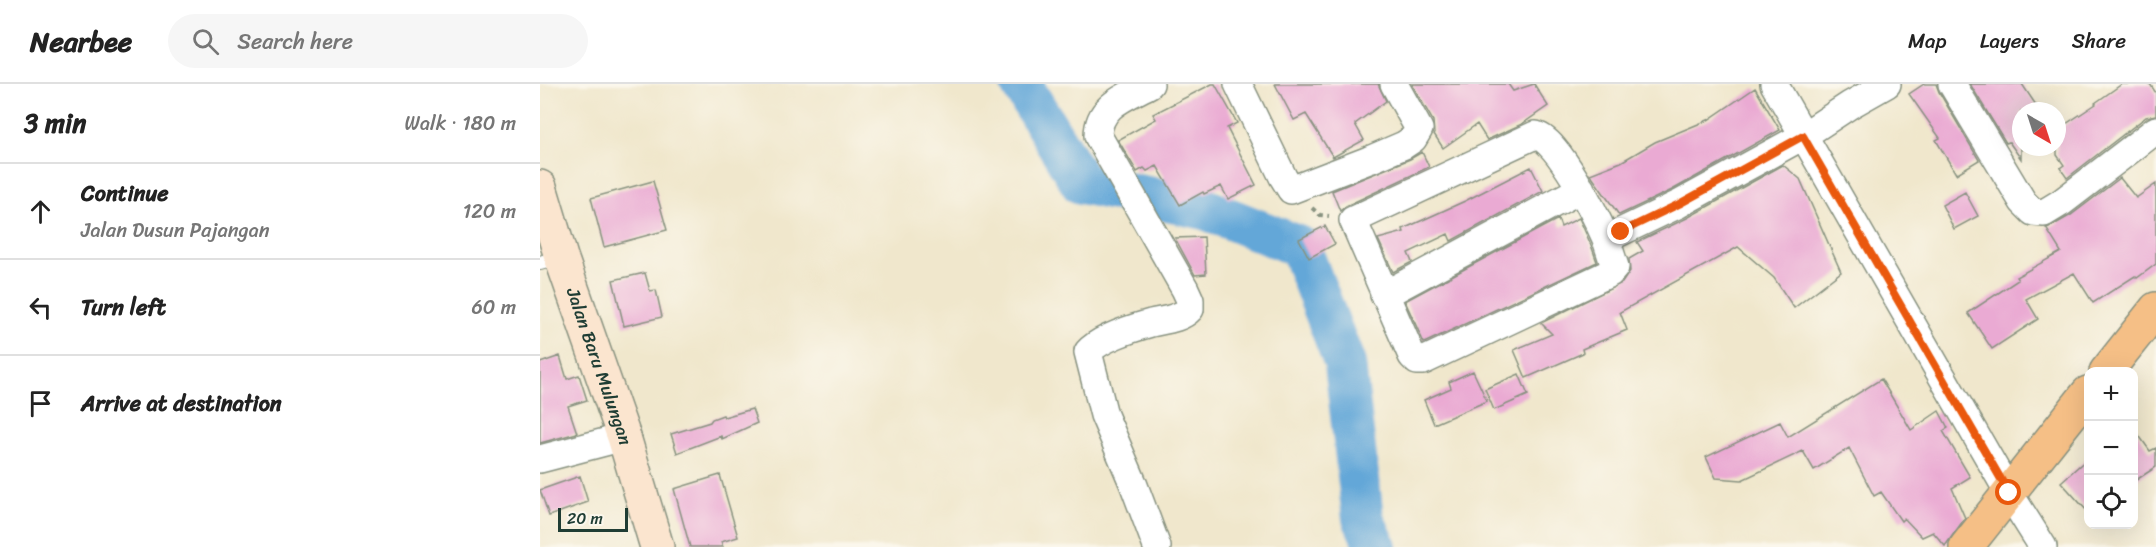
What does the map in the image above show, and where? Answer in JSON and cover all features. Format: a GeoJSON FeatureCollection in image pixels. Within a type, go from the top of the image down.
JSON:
{"type":"FeatureCollection","features":[{"type":"Feature","properties":{"kind":"main road","name":"Jalan Baru Mulungan"},"geometry":{"type":"LineString","coordinates":[[540,187],[551,260],[624,437],[657,547]]}},
{"type":"Feature","properties":{"kind":"main road"},"geometry":{"type":"LineString","coordinates":[[2110,367],[2156,309]]}},
{"type":"Feature","properties":{"kind":"main road"},"geometry":{"type":"LineString","coordinates":[[1966,547],[2084,398]]}},
{"type":"Feature","properties":{"kind":"street"},"geometry":{"type":"LineString","coordinates":[[1150,84],[1114,103],[1104,113],[1098,124],[1098,136],[1185,289],[1190,300],[1190,309],[1182,316],[1146,325],[1094,344],[1088,352],[1104,415],[1157,547]]}},
{"type":"Feature","properties":{"kind":"street"},"geometry":{"type":"LineString","coordinates":[[1238,84],[1283,177],[1292,190],[1369,160],[1413,139],[1419,129],[1394,84]]}},
{"type":"Feature","properties":{"kind":"street"},"geometry":{"type":"LineString","coordinates":[[1774,84],[2009,493],[2043,547]]}},
{"type":"Feature","properties":{"kind":"street"},"geometry":{"type":"LineString","coordinates":[[1606,239],[1679,204],[1803,136],[1887,84]]}},
{"type":"Feature","properties":{"kind":"street"},"geometry":{"type":"LineString","coordinates":[[1952,84],[2018,194],[2032,212],[2044,213],[2062,202],[2156,130]]}},
{"type":"Feature","properties":{"kind":"street"},"geometry":{"type":"LineString","coordinates":[[1535,135],[1543,136],[1565,163],[1581,189],[1606,239],[1615,267],[1610,273],[1423,361],[1417,361],[1412,356],[1384,295],[1353,220],[1535,135]]}},
{"type":"Feature","properties":{"kind":"street"},"geometry":{"type":"LineString","coordinates":[[1384,295],[1581,189]]}},
{"type":"Feature","properties":{"kind":"street"},"geometry":{"type":"LineString","coordinates":[[540,459],[624,437]]}},
{"type":"Feature","properties":{"kind":"path"},"geometry":{"type":"LineString","coordinates":[[1292,190],[1320,215],[1353,220]]}},
{"type":"Feature","properties":{"kind":"building"},"geometry":{"type":"Polygon","coordinates":[[[1215,84],[1237,123],[1227,128],[1256,185],[1228,199],[1221,186],[1204,194],[1203,192],[1180,205],[1157,166],[1147,171],[1144,168],[1137,172],[1118,140],[1156,119],[1153,114],[1215,84]]]}},
{"type":"Feature","properties":{"kind":"building"},"geometry":{"type":"Polygon","coordinates":[[[1275,84],[1378,84],[1386,101],[1355,124],[1364,140],[1333,157],[1306,114],[1294,120],[1275,84]]]}},
{"type":"Feature","properties":{"kind":"building"},"geometry":{"type":"Polygon","coordinates":[[[1412,84],[1508,84],[1513,91],[1534,84],[1548,106],[1522,124],[1487,140],[1477,124],[1443,148],[1434,134],[1433,121],[1412,84]]]}},
{"type":"Feature","properties":{"kind":"building"},"geometry":{"type":"Polygon","coordinates":[[[1924,84],[1936,84],[1979,160],[1956,174],[1936,140],[1940,138],[1909,94],[1924,84]]]}},
{"type":"Feature","properties":{"kind":"building"},"geometry":{"type":"Polygon","coordinates":[[[1970,84],[2022,84],[2034,102],[2012,102],[2012,146],[2009,142],[2006,143],[1970,84]]]}},
{"type":"Feature","properties":{"kind":"building"},"geometry":{"type":"Polygon","coordinates":[[[2122,84],[2150,84],[2156,93],[2156,115],[2146,117],[2067,178],[2060,168],[2064,165],[2058,156],[2066,156],[2066,124],[2122,84]]]}},
{"type":"Feature","properties":{"kind":"building"},"geometry":{"type":"Polygon","coordinates":[[[1755,88],[1780,130],[1672,190],[1619,215],[1590,174],[1621,162],[1655,142],[1708,120],[1755,88]]]}},
{"type":"Feature","properties":{"kind":"building"},"geometry":{"type":"Polygon","coordinates":[[[1422,152],[1429,167],[1346,206],[1340,211],[1332,191],[1422,152]]]}},
{"type":"Feature","properties":{"kind":"building"},"geometry":{"type":"Polygon","coordinates":[[[1783,165],[1800,179],[1841,272],[1794,308],[1774,278],[1738,247],[1620,312],[1627,330],[1582,349],[1583,353],[1526,378],[1514,350],[1552,334],[1541,323],[1622,283],[1630,271],[1629,259],[1643,251],[1637,242],[1687,218],[1783,165]]]}},
{"type":"Feature","properties":{"kind":"building"},"geometry":{"type":"Polygon","coordinates":[[[1531,167],[1543,191],[1451,241],[1448,234],[1408,253],[1412,262],[1393,272],[1378,239],[1404,232],[1403,229],[1465,201],[1531,167]]]}},
{"type":"Feature","properties":{"kind":"building"},"geometry":{"type":"Polygon","coordinates":[[[2120,178],[2136,198],[2156,184],[2156,264],[2137,278],[2135,276],[2093,303],[2074,273],[2026,299],[2038,319],[1992,349],[1968,313],[2018,280],[2016,277],[2061,252],[2046,228],[2071,215],[2120,178]]]}},
{"type":"Feature","properties":{"kind":"building"},"geometry":{"type":"Polygon","coordinates":[[[653,181],[667,230],[604,247],[591,198],[653,181]]]}},
{"type":"Feature","properties":{"kind":"building"},"geometry":{"type":"Polygon","coordinates":[[[1965,192],[1978,216],[1954,229],[1942,205],[1965,192]]]}},
{"type":"Feature","properties":{"kind":"building"},"geometry":{"type":"Polygon","coordinates":[[[1579,218],[1597,262],[1424,343],[1405,301],[1558,219],[1561,227],[1579,218]]]}},
{"type":"Feature","properties":{"kind":"building"},"geometry":{"type":"Polygon","coordinates":[[[1325,226],[1335,244],[1309,258],[1299,239],[1325,226]]]}},
{"type":"Feature","properties":{"kind":"building"},"geometry":{"type":"Polygon","coordinates":[[[1204,237],[1206,274],[1195,275],[1175,238],[1204,237]]]}},
{"type":"Feature","properties":{"kind":"building"},"geometry":{"type":"Polygon","coordinates":[[[645,273],[650,291],[656,290],[662,317],[624,326],[613,280],[645,273]]]}},
{"type":"Feature","properties":{"kind":"building"},"geometry":{"type":"Polygon","coordinates":[[[560,356],[567,379],[579,375],[587,400],[568,406],[577,433],[540,443],[540,363],[560,356]]]}},
{"type":"Feature","properties":{"kind":"building"},"geometry":{"type":"Polygon","coordinates":[[[1473,371],[1487,401],[1434,424],[1424,400],[1451,388],[1449,382],[1473,371]]]}},
{"type":"Feature","properties":{"kind":"building"},"geometry":{"type":"Polygon","coordinates":[[[1519,374],[1528,395],[1494,410],[1485,389],[1519,374]]]}},
{"type":"Feature","properties":{"kind":"building"},"geometry":{"type":"Polygon","coordinates":[[[1881,379],[1911,430],[1939,411],[1948,428],[1943,431],[1970,477],[1952,488],[1965,518],[1945,546],[1933,532],[1922,537],[1904,518],[1901,521],[1881,492],[1874,496],[1849,448],[1814,470],[1803,451],[1742,480],[1716,478],[1706,457],[1780,422],[1788,437],[1881,379]]]}},
{"type":"Feature","properties":{"kind":"building"},"geometry":{"type":"Polygon","coordinates":[[[752,409],[757,423],[722,439],[721,436],[677,453],[671,434],[710,422],[723,415],[724,417],[752,409]]]}},
{"type":"Feature","properties":{"kind":"building"},"geometry":{"type":"Polygon","coordinates":[[[2138,434],[2150,451],[2156,448],[2156,467],[2138,479],[2138,434]]]}},
{"type":"Feature","properties":{"kind":"building"},"geometry":{"type":"Polygon","coordinates":[[[2084,462],[2084,508],[2061,482],[2084,462]]]}},
{"type":"Feature","properties":{"kind":"building"},"geometry":{"type":"Polygon","coordinates":[[[720,475],[738,537],[721,542],[723,547],[690,547],[674,489],[720,475]]]}},
{"type":"Feature","properties":{"kind":"building"},"geometry":{"type":"Polygon","coordinates":[[[580,476],[588,502],[549,516],[540,490],[580,476]]]}},
{"type":"Feature","properties":{"kind":"waterway"},"geometry":{"type":"LineString","coordinates":[[1021,84],[1081,183],[1205,209],[1300,247],[1345,364],[1363,518],[1376,547]]}},
{"type":"Feature","properties":{"kind":"route"},"geometry":{"type":"LineString","coordinates":[[1621,232],[1679,204],[1803,136],[2009,493]]}}]}
